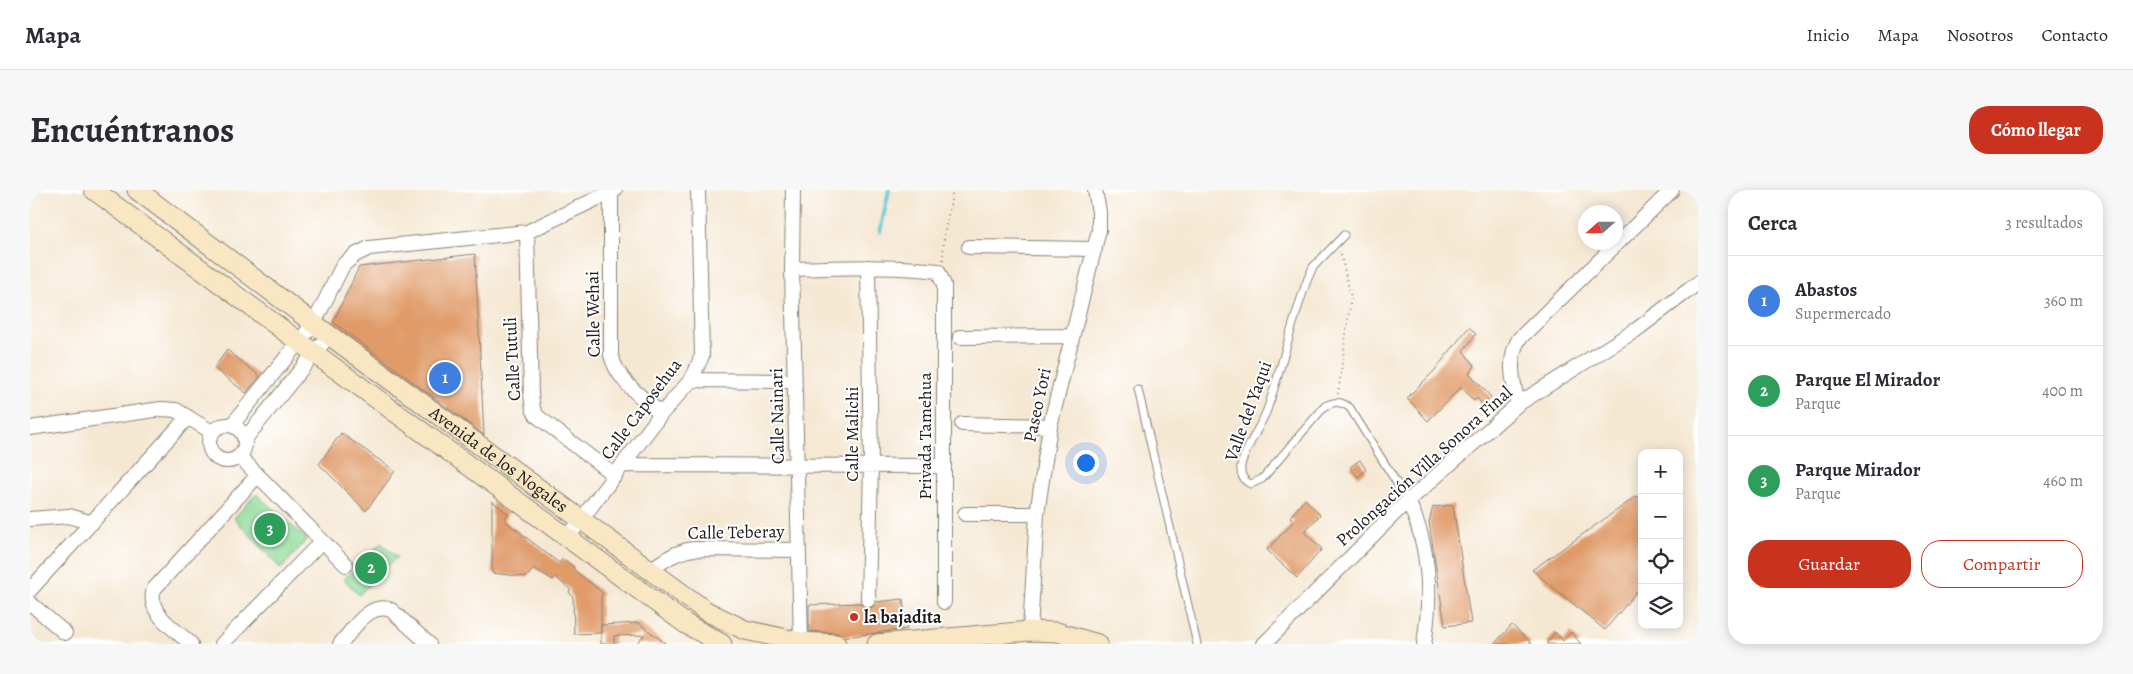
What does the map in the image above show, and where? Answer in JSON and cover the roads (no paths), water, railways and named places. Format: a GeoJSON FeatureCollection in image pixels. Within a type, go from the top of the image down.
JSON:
{"type":"FeatureCollection","features":[{"type":"Feature","properties":{"kind":"main road","name":"Avenida de los Nogales"},"geometry":{"type":"LineString","coordinates":[[94,190],[298,342],[686,624],[722,644]]}},
{"type":"Feature","properties":{"kind":"main road","name":"Avenida de los Nogales"},"geometry":{"type":"LineString","coordinates":[[137,190],[329,335],[706,611],[745,630],[801,642],[836,644]]}},
{"type":"Feature","properties":{"kind":"main road"},"geometry":{"type":"LineString","coordinates":[[877,644],[1030,631],[1057,632],[1098,644]]}},
{"type":"Feature","properties":{"kind":"street","name":"Calle Caposehua"},"geometry":{"type":"LineString","coordinates":[[568,537],[661,414],[690,380],[702,356],[698,190]]}},
{"type":"Feature","properties":{"kind":"street","name":"Calle Nainari"},"geometry":{"type":"LineString","coordinates":[[792,190],[794,381],[801,642]]}},
{"type":"Feature","properties":{"kind":"street","name":"Paseo Yori"},"geometry":{"type":"LineString","coordinates":[[1030,631],[1037,514],[1050,426],[1099,230],[1095,190]]}},
{"type":"Feature","properties":{"kind":"street"},"geometry":{"type":"LineString","coordinates":[[1518,404],[1512,378],[1512,354],[1520,339],[1672,190]]}},
{"type":"Feature","properties":{"kind":"street"},"geometry":{"type":"LineString","coordinates":[[232,425],[314,323],[343,265],[355,255],[369,248],[527,232],[613,191]]}},
{"type":"Feature","properties":{"kind":"street","name":"Calle Wehai"},"geometry":{"type":"LineString","coordinates":[[613,191],[611,355],[621,379],[661,414]]}},
{"type":"Feature","properties":{"kind":"street","name":"Calle Tutuli"},"geometry":{"type":"LineString","coordinates":[[527,232],[533,409],[546,424],[619,471]]}},
{"type":"Feature","properties":{"kind":"street"},"geometry":{"type":"LineString","coordinates":[[969,248],[1095,249]]}},
{"type":"Feature","properties":{"kind":"street"},"geometry":{"type":"LineString","coordinates":[[792,269],[868,267]]}},
{"type":"Feature","properties":{"kind":"street","name":"Privada Tamehua"},"geometry":{"type":"LineString","coordinates":[[868,267],[913,268],[938,271],[944,285],[944,602]]}},
{"type":"Feature","properties":{"kind":"street","name":"Calle Malichi"},"geometry":{"type":"LineString","coordinates":[[868,267],[872,465],[868,600]]}},
{"type":"Feature","properties":{"kind":"street","name":"Prolongación Villa Sonora Final"},"geometry":{"type":"LineString","coordinates":[[1264,644],[1408,501],[1518,404],[1636,330],[1698,283]]}},
{"type":"Feature","properties":{"kind":"street"},"geometry":{"type":"LineString","coordinates":[[245,439],[329,335]]}},
{"type":"Feature","properties":{"kind":"street"},"geometry":{"type":"LineString","coordinates":[[960,337],[1071,336]]}},
{"type":"Feature","properties":{"kind":"street"},"geometry":{"type":"LineString","coordinates":[[690,380],[794,381]]}},
{"type":"Feature","properties":{"kind":"street"},"geometry":{"type":"LineString","coordinates":[[30,428],[161,409],[176,410],[212,432]]}},
{"type":"Feature","properties":{"kind":"street"},"geometry":{"type":"LineString","coordinates":[[30,590],[188,416]]}},
{"type":"Feature","properties":{"kind":"street"},"geometry":{"type":"LineString","coordinates":[[224,424],[232,425],[240,430],[245,439],[245,448],[240,457],[232,461],[223,462],[215,457],[210,450],[208,440],[212,432],[224,424]]}},
{"type":"Feature","properties":{"kind":"street"},"geometry":{"type":"LineString","coordinates":[[962,424],[1050,426]]}},
{"type":"Feature","properties":{"kind":"street"},"geometry":{"type":"LineString","coordinates":[[240,457],[346,565]]}},
{"type":"Feature","properties":{"kind":"street"},"geometry":{"type":"LineString","coordinates":[[619,471],[872,465],[943,466]]}},
{"type":"Feature","properties":{"kind":"street"},"geometry":{"type":"LineString","coordinates":[[191,644],[155,610],[152,600],[154,589],[257,476]]}},
{"type":"Feature","properties":{"kind":"street"},"geometry":{"type":"LineString","coordinates":[[1408,501],[1418,522],[1426,556],[1428,604],[1424,644]]}},
{"type":"Feature","properties":{"kind":"street"},"geometry":{"type":"LineString","coordinates":[[965,514],[1037,514]]}},
{"type":"Feature","properties":{"kind":"street"},"geometry":{"type":"LineString","coordinates":[[30,519],[69,516],[92,523]]}},
{"type":"Feature","properties":{"kind":"street"},"geometry":{"type":"LineString","coordinates":[[222,644],[322,540]]}},
{"type":"Feature","properties":{"kind":"street","name":"Calle Teberay"},"geometry":{"type":"LineString","coordinates":[[649,571],[669,556],[692,549],[799,550]]}},
{"type":"Feature","properties":{"kind":"street"},"geometry":{"type":"LineString","coordinates":[[30,604],[64,633]]}},
{"type":"Feature","properties":{"kind":"street"},"geometry":{"type":"LineString","coordinates":[[340,644],[367,614],[377,608],[391,610],[428,644]]}},
{"type":"Feature","properties":{"kind":"lane","name":"Valle del Yaqui"},"geometry":{"type":"LineString","coordinates":[[1344,236],[1314,266],[1308,278],[1268,405],[1240,467],[1244,479],[1251,484],[1262,479],[1325,406],[1337,402],[1344,403],[1350,408],[1408,501]]}},
{"type":"Feature","properties":{"kind":"lane"},"geometry":{"type":"LineString","coordinates":[[1138,389],[1197,644]]}},
{"type":"Feature","properties":{"kind":"waterway"},"geometry":{"type":"LineString","coordinates":[[880,232],[889,190]]}},
{"type":"Feature","properties":{"kind":"place","name":"Abastos"},"geometry":{"type":"Point","coordinates":[445,378]}},
{"type":"Feature","properties":{"kind":"place","name":"Parque Mirador"},"geometry":{"type":"Point","coordinates":[270,529]}},
{"type":"Feature","properties":{"kind":"place","name":"Parque El Mirador"},"geometry":{"type":"Point","coordinates":[371,568]}},
{"type":"Feature","properties":{"kind":"place","name":"la bajadita"},"geometry":{"type":"Point","coordinates":[854,617]}}]}
